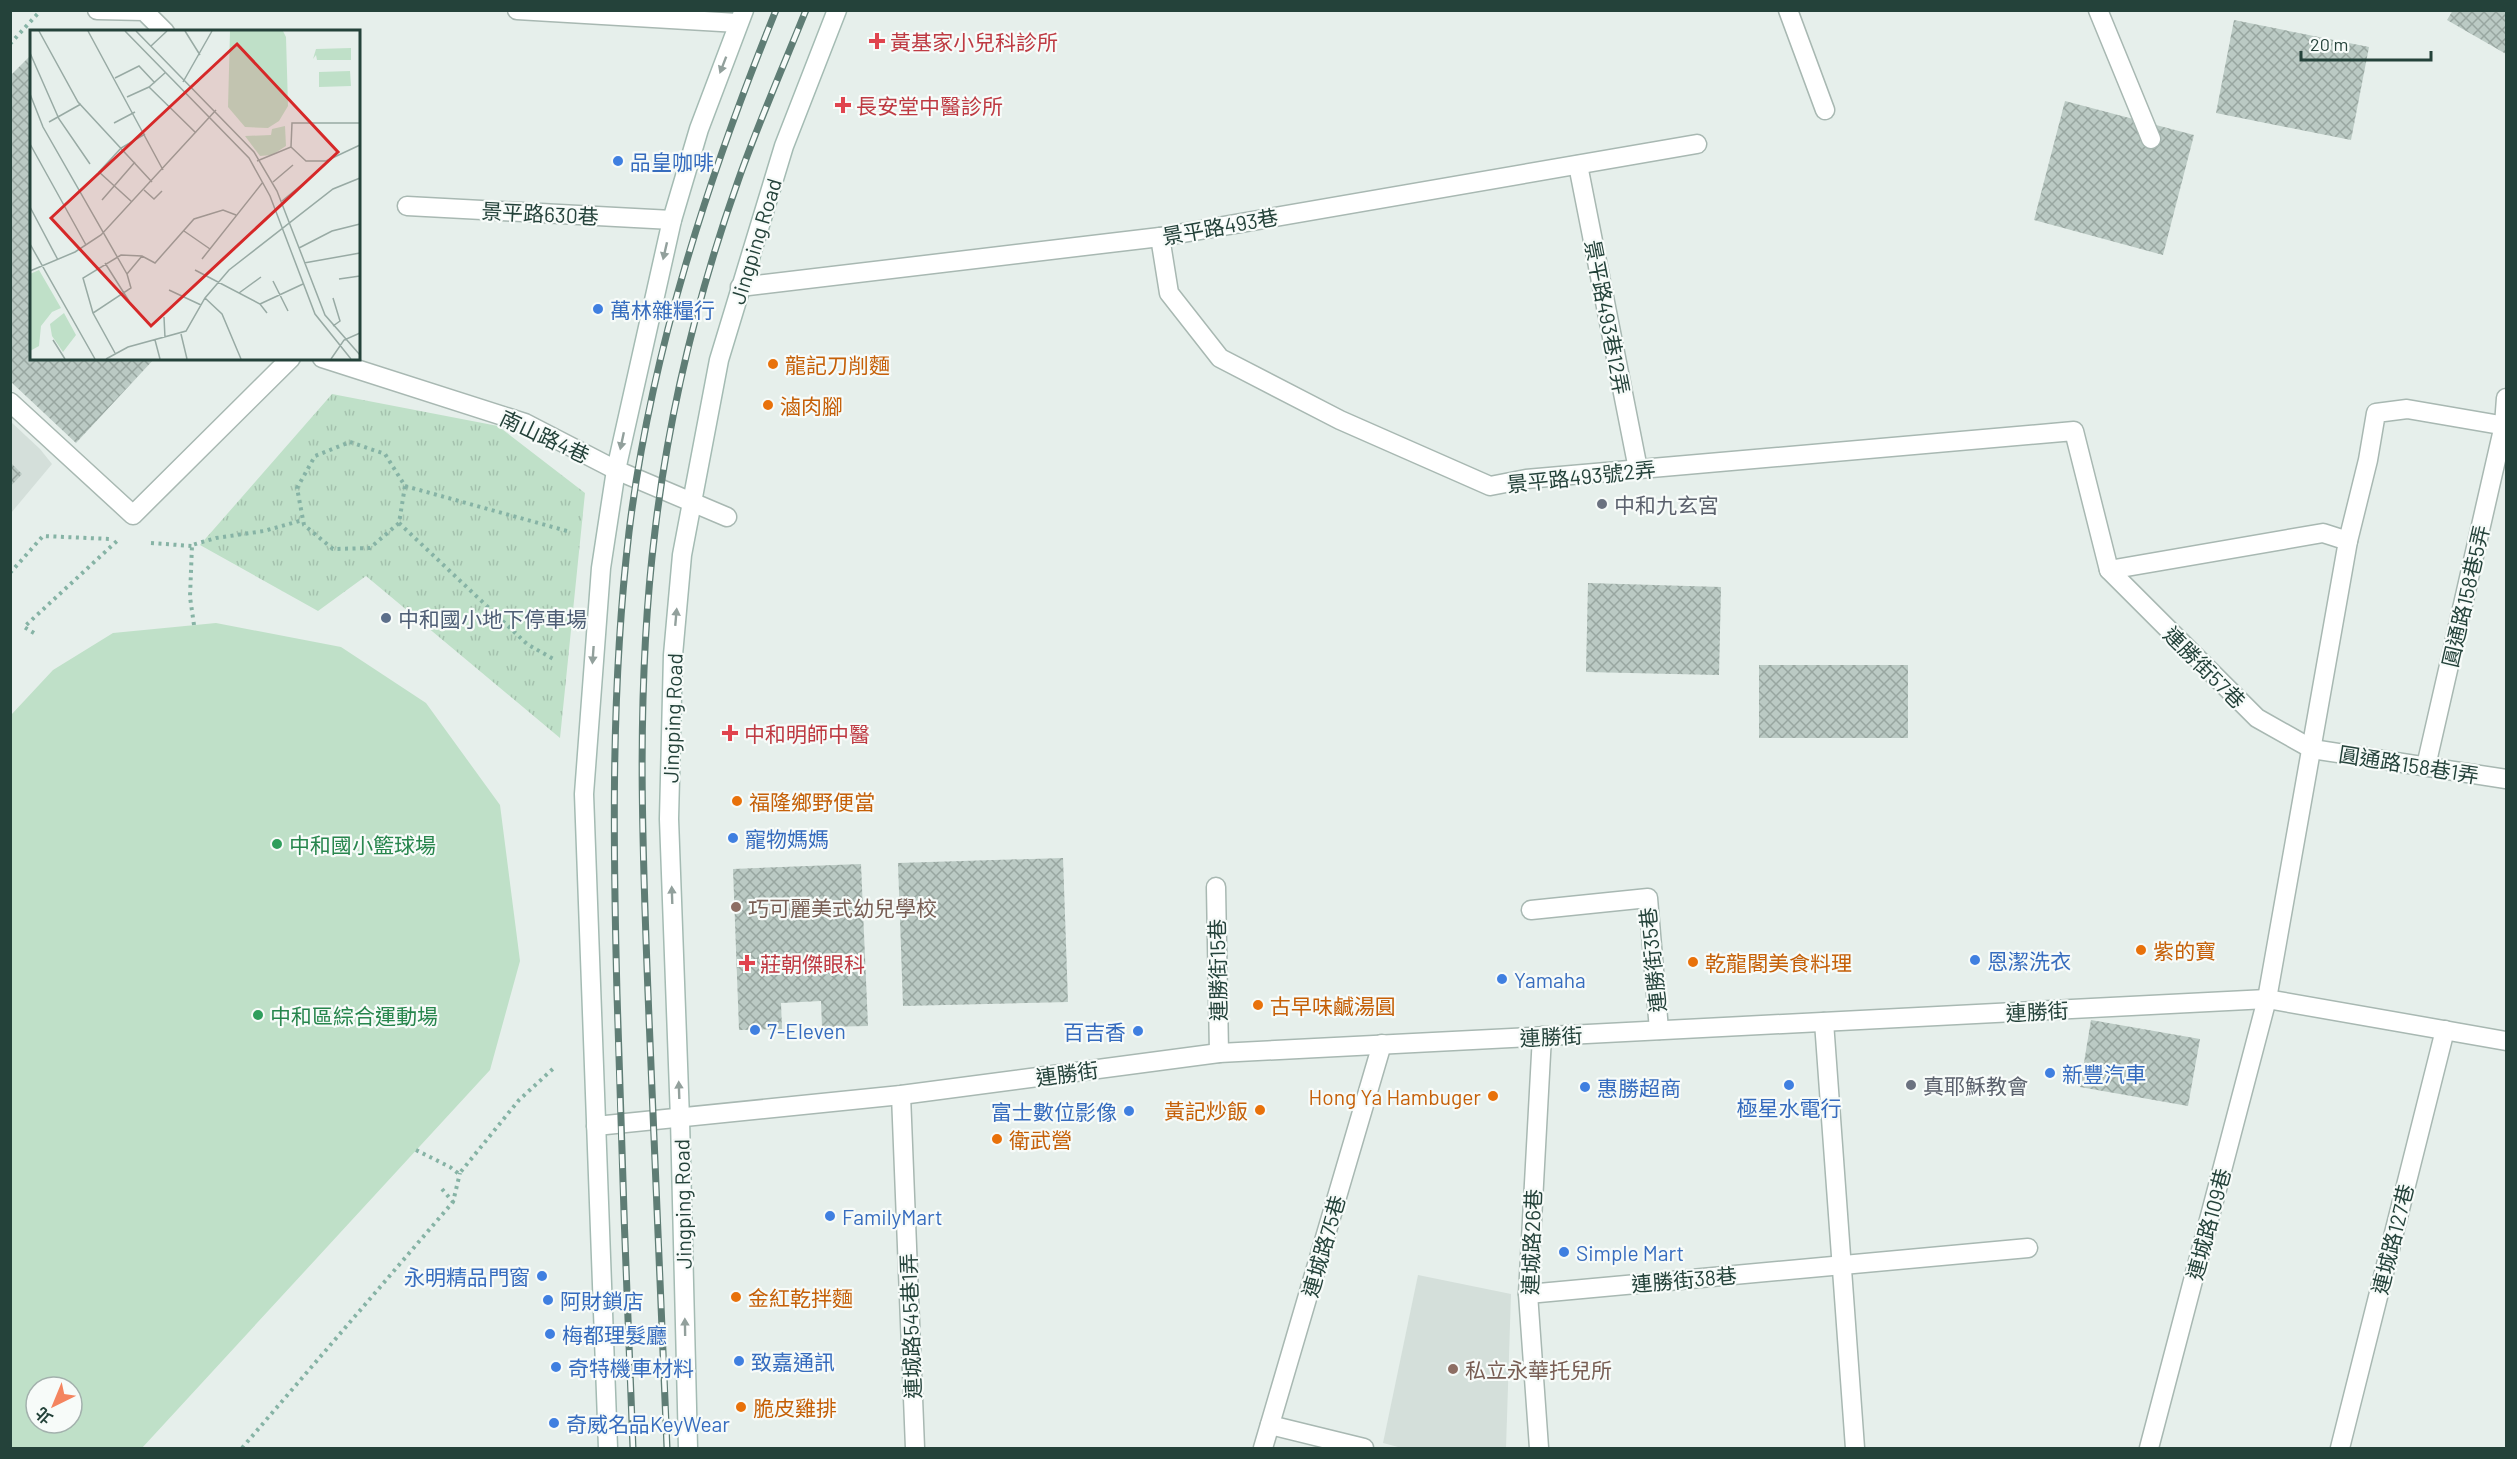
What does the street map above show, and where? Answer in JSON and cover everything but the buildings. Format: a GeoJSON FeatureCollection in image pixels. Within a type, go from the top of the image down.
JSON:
{"type":"FeatureCollection","features":[{"type":"Feature","properties":{"kind":"street"},"geometry":{"type":"LineString","coordinates":[[97,10],[144,11],[163,30]]}},
{"type":"Feature","properties":{"kind":"street"},"geometry":{"type":"LineString","coordinates":[[517,10],[741,17],[699,129],[672,220],[616,470],[601,568],[584,794],[608,1449]]}},
{"type":"Feature","properties":{"kind":"street","name":"Jingping Road"},"geometry":{"type":"LineString","coordinates":[[688,1449],[680,1119],[669,819],[673,655],[682,555],[719,360],[784,146],[837,10]]}},
{"type":"Feature","properties":{"kind":"street"},"geometry":{"type":"LineString","coordinates":[[1788,10],[1825,110]]}},
{"type":"Feature","properties":{"kind":"street"},"geometry":{"type":"LineString","coordinates":[[2098,10],[2151,139]]}},
{"type":"Feature","properties":{"kind":"street","name":"景平路493巷"},"geometry":{"type":"LineString","coordinates":[[740,287],[1160,237],[1697,144]]}},
{"type":"Feature","properties":{"kind":"street","name":"景平路493巷12弄"},"geometry":{"type":"LineString","coordinates":[[1578,165],[1638,469]]}},
{"type":"Feature","properties":{"kind":"street","name":"景平路630巷"},"geometry":{"type":"LineString","coordinates":[[408,206],[672,220]]}},
{"type":"Feature","properties":{"kind":"street","name":"景平路493號2弄"},"geometry":{"type":"LineString","coordinates":[[1160,237],[1169,293],[1220,357],[1340,420],[1490,486],[1526,479],[2074,431],[2109,570]]}},
{"type":"Feature","properties":{"kind":"street"},"geometry":{"type":"LineString","coordinates":[[10,402],[134,515],[289,360]]}},
{"type":"Feature","properties":{"kind":"street","name":"南山路4巷"},"geometry":{"type":"LineString","coordinates":[[328,360],[525,423],[616,470],[727,517]]}},
{"type":"Feature","properties":{"kind":"street","name":"圓通路158巷5弄"},"geometry":{"type":"LineString","coordinates":[[2426,766],[2505,425],[2506,398]]}},
{"type":"Feature","properties":{"kind":"street"},"geometry":{"type":"LineString","coordinates":[[2267,999],[2348,542],[2368,460],[2376,413],[2407,409],[2505,425]]}},
{"type":"Feature","properties":{"kind":"street"},"geometry":{"type":"LineString","coordinates":[[2109,570],[2323,533],[2348,542]]}},
{"type":"Feature","properties":{"kind":"street","name":"連勝街57巷"},"geometry":{"type":"LineString","coordinates":[[2109,570],[2257,718],[2312,749]]}},
{"type":"Feature","properties":{"kind":"street","name":"圓通路158巷1弄"},"geometry":{"type":"LineString","coordinates":[[2312,749],[2506,779]]}},
{"type":"Feature","properties":{"kind":"street","name":"連勝街15巷"},"geometry":{"type":"LineString","coordinates":[[1216,887],[1219,1053]]}},
{"type":"Feature","properties":{"kind":"street","name":"連勝街35巷"},"geometry":{"type":"LineString","coordinates":[[1531,910],[1648,898],[1659,1030]]}},
{"type":"Feature","properties":{"kind":"street","name":"連勝街"},"geometry":{"type":"LineString","coordinates":[[596,1126],[901,1095],[1219,1053],[2267,999],[2506,1041]]}},
{"type":"Feature","properties":{"kind":"street","name":"連城路109巷"},"geometry":{"type":"LineString","coordinates":[[2150,1449],[2267,999]]}},
{"type":"Feature","properties":{"kind":"street"},"geometry":{"type":"LineString","coordinates":[[1824,1022],[1855,1449]]}},
{"type":"Feature","properties":{"kind":"street","name":"連城路127巷"},"geometry":{"type":"LineString","coordinates":[[2340,1449],[2445,1030]]}},
{"type":"Feature","properties":{"kind":"street","name":"連城路26巷"},"geometry":{"type":"LineString","coordinates":[[1539,1449],[1528,1294],[1542,1036]]}},
{"type":"Feature","properties":{"kind":"street","name":"連城路75巷"},"geometry":{"type":"LineString","coordinates":[[1263,1449],[1382,1044]]}},
{"type":"Feature","properties":{"kind":"street","name":"連城路545巷1弄"},"geometry":{"type":"LineString","coordinates":[[901,1095],[915,1449]]}},
{"type":"Feature","properties":{"kind":"street","name":"連勝街38巷"},"geometry":{"type":"LineString","coordinates":[[1528,1294],[2028,1248]]}},
{"type":"Feature","properties":{"kind":"street"},"geometry":{"type":"LineString","coordinates":[[1270,1425],[1364,1449]]}},
{"type":"Feature","properties":{"kind":"path"},"geometry":{"type":"LineString","coordinates":[[10,44],[41,10]]}},
{"type":"Feature","properties":{"kind":"path"},"geometry":{"type":"LineString","coordinates":[[350,442],[385,454],[405,486],[399,524],[370,548],[333,549],[304,525],[297,488],[315,456],[350,442]]}},
{"type":"Feature","properties":{"kind":"path"},"geometry":{"type":"LineString","coordinates":[[405,486],[567,531]]}},
{"type":"Feature","properties":{"kind":"path"},"geometry":{"type":"LineString","coordinates":[[150,543],[192,546],[216,538],[264,531],[303,520]]}},
{"type":"Feature","properties":{"kind":"path"},"geometry":{"type":"LineString","coordinates":[[399,524],[526,644],[555,660]]}},
{"type":"Feature","properties":{"kind":"path"},"geometry":{"type":"LineString","coordinates":[[10,573],[43,536],[76,536],[129,541]]}},
{"type":"Feature","properties":{"kind":"path"},"geometry":{"type":"LineString","coordinates":[[34,633],[24,627],[118,540]]}},
{"type":"Feature","properties":{"kind":"path"},"geometry":{"type":"LineString","coordinates":[[192,546],[190,597],[194,625]]}},
{"type":"Feature","properties":{"kind":"path"},"geometry":{"type":"LineString","coordinates":[[242,1449],[453,1202],[460,1173],[519,1100],[556,1066]]}},
{"type":"Feature","properties":{"kind":"path"},"geometry":{"type":"LineString","coordinates":[[416,1150],[460,1173]]}},
{"type":"Feature","properties":{"kind":"path"},"geometry":{"type":"LineString","coordinates":[[442,1189],[453,1202]]}},
{"type":"Feature","properties":{"kind":"shaded area"},"geometry":{"type":"Polygon","coordinates":[[[11,422],[40,449],[52,464],[11,513],[11,422]]]}},
{"type":"Feature","properties":{"kind":"shaded area","name":"私立永華托兒所"},"geometry":{"type":"Polygon","coordinates":[[[1418,1275],[1511,1294],[1506,1448],[1402,1448],[1383,1443],[1418,1275]]]}},
{"type":"Feature","properties":{"kind":"green space"},"geometry":{"type":"Polygon","coordinates":[[[332,394],[498,426],[585,493],[560,738],[366,576],[318,611],[200,545],[332,394]]]}},
{"type":"Feature","properties":{"kind":"green space","name":"中和區綜合運動場"},"geometry":{"type":"Polygon","coordinates":[[[216,623],[341,647],[426,703],[500,805],[520,961],[490,1070],[142,1448],[11,1448],[11,715],[53,670],[113,633],[216,623]]]}},
{"type":"Feature","properties":{"kind":"railway"},"geometry":{"type":"LineString","coordinates":[[633,1448],[620,1107],[615,878],[616,705],[623,590],[639,464],[667,332],[705,201],[776,10]]}},
{"type":"Feature","properties":{"kind":"railway"},"geometry":{"type":"LineString","coordinates":[[667,1448],[644,878],[643,704],[649,589],[668,442],[698,310],[738,181],[806,10]]}},
{"type":"Feature","properties":{"kind":"place","name":"黃基家小兒科診所"},"geometry":{"type":"Point","coordinates":[877,41]}},
{"type":"Feature","properties":{"kind":"place","name":"長安堂中醫診所"},"geometry":{"type":"Point","coordinates":[843,105]}},
{"type":"Feature","properties":{"kind":"place","name":"品皇咖啡"},"geometry":{"type":"Point","coordinates":[618,161]}},
{"type":"Feature","properties":{"kind":"place","name":"萬林雜糧行"},"geometry":{"type":"Point","coordinates":[598,309]}},
{"type":"Feature","properties":{"kind":"place","name":"龍記刀削麵"},"geometry":{"type":"Point","coordinates":[773,364]}},
{"type":"Feature","properties":{"kind":"place","name":"滷肉腳"},"geometry":{"type":"Point","coordinates":[768,405]}},
{"type":"Feature","properties":{"kind":"place","name":"中和九玄宮"},"geometry":{"type":"Point","coordinates":[1602,504]}},
{"type":"Feature","properties":{"kind":"place","name":"中和國小地下停車場"},"geometry":{"type":"Point","coordinates":[386,618]}},
{"type":"Feature","properties":{"kind":"place","name":"中和明師中醫"},"geometry":{"type":"Point","coordinates":[730,733]}},
{"type":"Feature","properties":{"kind":"place","name":"福隆鄉野便當"},"geometry":{"type":"Point","coordinates":[737,801]}},
{"type":"Feature","properties":{"kind":"place","name":"寵物媽媽"},"geometry":{"type":"Point","coordinates":[733,838]}},
{"type":"Feature","properties":{"kind":"place","name":"中和國小籃球場"},"geometry":{"type":"Point","coordinates":[277,844]}},
{"type":"Feature","properties":{"kind":"place","name":"巧可麗美式幼兒學校"},"geometry":{"type":"Point","coordinates":[736,907]}},
{"type":"Feature","properties":{"kind":"place","name":"紫的寶"},"geometry":{"type":"Point","coordinates":[2141,950]}},
{"type":"Feature","properties":{"kind":"place","name":"恩潔洗衣"},"geometry":{"type":"Point","coordinates":[1975,960]}},
{"type":"Feature","properties":{"kind":"place","name":"乾龍閣美食料理"},"geometry":{"type":"Point","coordinates":[1693,962]}},
{"type":"Feature","properties":{"kind":"place","name":"莊朝傑眼科"},"geometry":{"type":"Point","coordinates":[747,963]}},
{"type":"Feature","properties":{"kind":"place","name":"Yamaha"},"geometry":{"type":"Point","coordinates":[1502,979]}},
{"type":"Feature","properties":{"kind":"place","name":"古早味鹹湯圓"},"geometry":{"type":"Point","coordinates":[1258,1005]}},
{"type":"Feature","properties":{"kind":"place","name":"中和區綜合運動場"},"geometry":{"type":"Point","coordinates":[258,1015]}},
{"type":"Feature","properties":{"kind":"place","name":"7-Eleven"},"geometry":{"type":"Point","coordinates":[755,1030]}},
{"type":"Feature","properties":{"kind":"place","name":"百吉香"},"geometry":{"type":"Point","coordinates":[1138,1031]}},
{"type":"Feature","properties":{"kind":"place","name":"新豐汽車"},"geometry":{"type":"Point","coordinates":[2050,1073]}},
{"type":"Feature","properties":{"kind":"place","name":"極星水電行"},"geometry":{"type":"Point","coordinates":[1789,1085]}},
{"type":"Feature","properties":{"kind":"place","name":"真耶穌教會"},"geometry":{"type":"Point","coordinates":[1911,1085]}},
{"type":"Feature","properties":{"kind":"place","name":"惠勝超商"},"geometry":{"type":"Point","coordinates":[1585,1087]}},
{"type":"Feature","properties":{"kind":"place","name":"Hong Ya Hambuger"},"geometry":{"type":"Point","coordinates":[1493,1096]}},
{"type":"Feature","properties":{"kind":"place","name":"黃記炒飯"},"geometry":{"type":"Point","coordinates":[1260,1110]}},
{"type":"Feature","properties":{"kind":"place","name":"富士數位影像"},"geometry":{"type":"Point","coordinates":[1129,1111]}},
{"type":"Feature","properties":{"kind":"place","name":"衛武營"},"geometry":{"type":"Point","coordinates":[997,1139]}},
{"type":"Feature","properties":{"kind":"place","name":"FamilyMart"},"geometry":{"type":"Point","coordinates":[830,1216]}},
{"type":"Feature","properties":{"kind":"place","name":"Simple Mart"},"geometry":{"type":"Point","coordinates":[1564,1252]}},
{"type":"Feature","properties":{"kind":"place","name":"永明精品門窗"},"geometry":{"type":"Point","coordinates":[542,1276]}},
{"type":"Feature","properties":{"kind":"place","name":"金紅乾拌麵"},"geometry":{"type":"Point","coordinates":[736,1297]}},
{"type":"Feature","properties":{"kind":"place","name":"阿財鎖店"},"geometry":{"type":"Point","coordinates":[548,1300]}},
{"type":"Feature","properties":{"kind":"place","name":"梅都理髮廳"},"geometry":{"type":"Point","coordinates":[550,1334]}},
{"type":"Feature","properties":{"kind":"place","name":"致嘉通訊"},"geometry":{"type":"Point","coordinates":[739,1361]}},
{"type":"Feature","properties":{"kind":"place","name":"奇特機車材料"},"geometry":{"type":"Point","coordinates":[556,1367]}},
{"type":"Feature","properties":{"kind":"place","name":"私立永華托兒所"},"geometry":{"type":"Point","coordinates":[1453,1369]}},
{"type":"Feature","properties":{"kind":"place","name":"脆皮雞排"},"geometry":{"type":"Point","coordinates":[741,1407]}},
{"type":"Feature","properties":{"kind":"place","name":"奇威名品KeyWear"},"geometry":{"type":"Point","coordinates":[554,1423]}}]}
